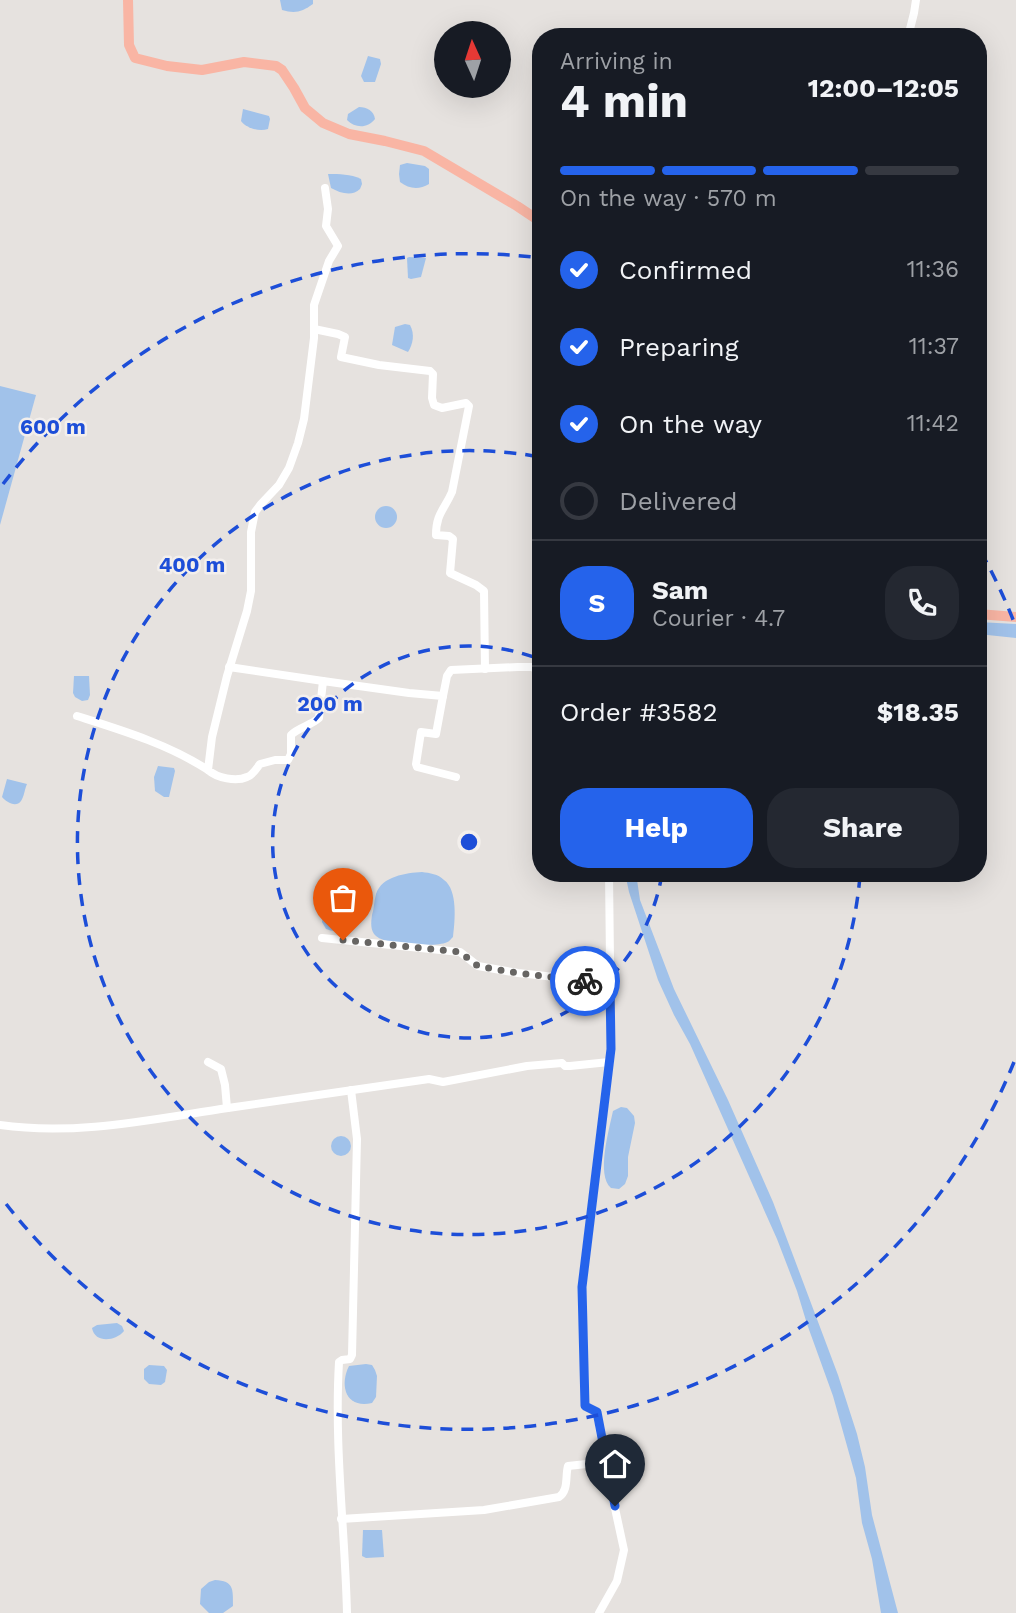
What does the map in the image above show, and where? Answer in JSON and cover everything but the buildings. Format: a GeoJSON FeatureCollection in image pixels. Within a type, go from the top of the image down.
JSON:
{"type":"FeatureCollection","features":[{"type":"Feature","properties":{"kind":"main road"},"geometry":{"type":"LineString","coordinates":[[128,0],[129,45],[135,58],[167,66],[202,70],[244,62],[276,66],[282,70],[304,108],[323,123],[349,134],[424,151],[532,216]]}},
{"type":"Feature","properties":{"kind":"main road"},"geometry":{"type":"LineString","coordinates":[[987,615],[1016,617]]}},
{"type":"Feature","properties":{"kind":"street"},"geometry":{"type":"LineString","coordinates":[[910,28],[916,0]]}},
{"type":"Feature","properties":{"kind":"street"},"geometry":{"type":"LineString","coordinates":[[208,770],[212,737],[251,591],[251,532],[255,512],[279,485],[289,468],[304,419],[314,338],[314,305],[338,246],[326,226],[325,188]]}},
{"type":"Feature","properties":{"kind":"street"},"geometry":{"type":"LineString","coordinates":[[314,329],[345,337],[341,357],[430,371],[433,374],[434,405],[442,408],[466,403],[469,406],[452,492],[440,512],[436,523],[436,536],[449,536],[453,539],[450,573],[484,591],[485,669]]}},
{"type":"Feature","properties":{"kind":"street"},"geometry":{"type":"LineString","coordinates":[[229,667],[443,696]]}},
{"type":"Feature","properties":{"kind":"street"},"geometry":{"type":"LineString","coordinates":[[456,777],[417,767],[416,764],[421,732],[436,734],[447,676],[451,670],[532,667]]}},
{"type":"Feature","properties":{"kind":"street"},"geometry":{"type":"LineString","coordinates":[[76,716],[145,739],[196,763],[216,777],[246,778],[260,764],[288,760],[291,754],[291,735],[311,725],[318,718],[323,681]]}},
{"type":"Feature","properties":{"kind":"street"},"geometry":{"type":"LineString","coordinates":[[599,1613],[617,1581],[624,1550],[597,1412],[585,1406],[582,1287],[611,1049],[609,882]]}},
{"type":"Feature","properties":{"kind":"street"},"geometry":{"type":"LineString","coordinates":[[322,938],[460,952],[478,966],[610,984]]}},
{"type":"Feature","properties":{"kind":"street"},"geometry":{"type":"LineString","coordinates":[[208,1062],[221,1069],[227,1108]]}},
{"type":"Feature","properties":{"kind":"street"},"geometry":{"type":"LineString","coordinates":[[0,1125],[26,1129],[68,1129],[182,1116],[429,1079],[443,1082],[527,1066],[609,1062]]}},
{"type":"Feature","properties":{"kind":"street"},"geometry":{"type":"LineString","coordinates":[[347,1613],[341,1519],[338,1373],[339,1362],[350,1359],[352,1355],[357,1139],[351,1090]]}},
{"type":"Feature","properties":{"kind":"street"},"geometry":{"type":"LineString","coordinates":[[341,1519],[484,1510],[559,1497],[565,1490],[568,1466],[606,1462]]}},
{"type":"Feature","properties":{"kind":"water"},"geometry":{"type":"Polygon","coordinates":[[[280,0],[313,0],[313,4],[291,12],[282,10],[280,0]]]}},
{"type":"Feature","properties":{"kind":"water"},"geometry":{"type":"Polygon","coordinates":[[[368,56],[380,59],[375,82],[364,82],[361,76],[368,56]]]}},
{"type":"Feature","properties":{"kind":"water"},"geometry":{"type":"Polygon","coordinates":[[[359,107],[370,110],[375,119],[365,126],[350,123],[347,120],[348,114],[359,107]]]}},
{"type":"Feature","properties":{"kind":"water"},"geometry":{"type":"Polygon","coordinates":[[[243,109],[269,116],[268,129],[257,130],[243,123],[243,109]]]}},
{"type":"Feature","properties":{"kind":"water"},"geometry":{"type":"Polygon","coordinates":[[[407,163],[429,169],[429,184],[414,188],[400,182],[400,165],[407,163]]]}},
{"type":"Feature","properties":{"kind":"water"},"geometry":{"type":"Polygon","coordinates":[[[328,174],[353,176],[361,179],[362,184],[357,191],[342,193],[331,188],[328,174]]]}},
{"type":"Feature","properties":{"kind":"water"},"geometry":{"type":"Polygon","coordinates":[[[409,257],[426,258],[421,277],[408,278],[409,257]]]}},
{"type":"Feature","properties":{"kind":"water"},"geometry":{"type":"Polygon","coordinates":[[[410,325],[413,335],[408,352],[392,345],[395,327],[410,325]]]}},
{"type":"Feature","properties":{"kind":"water"},"geometry":{"type":"Polygon","coordinates":[[[0,386],[36,395],[0,525],[0,386]]]}},
{"type":"Feature","properties":{"kind":"water"},"geometry":{"type":"Polygon","coordinates":[[[386,506],[394,509],[397,517],[394,525],[386,528],[378,525],[375,517],[378,509],[386,506]]]}},
{"type":"Feature","properties":{"kind":"water"},"geometry":{"type":"Polygon","coordinates":[[[987,622],[1016,624],[1016,638],[987,635],[987,622]]]}},
{"type":"Feature","properties":{"kind":"water"},"geometry":{"type":"Polygon","coordinates":[[[74,676],[89,676],[88,700],[82,701],[75,697],[74,676]]]}},
{"type":"Feature","properties":{"kind":"water"},"geometry":{"type":"Polygon","coordinates":[[[158,766],[174,768],[169,797],[155,791],[154,777],[158,766]]]}},
{"type":"Feature","properties":{"kind":"water"},"geometry":{"type":"Polygon","coordinates":[[[7,779],[27,784],[19,803],[11,804],[2,797],[7,779]]]}},
{"type":"Feature","properties":{"kind":"water"},"geometry":{"type":"Polygon","coordinates":[[[422,872],[439,876],[452,891],[453,937],[445,943],[420,945],[389,941],[376,936],[371,921],[379,888],[389,879],[422,872]]]}},
{"type":"Feature","properties":{"kind":"water"},"geometry":{"type":"Polygon","coordinates":[[[627,882],[637,882],[640,900],[674,989],[728,1100],[773,1202],[838,1375],[857,1434],[872,1515],[898,1613],[881,1613],[872,1559],[862,1523],[856,1478],[833,1396],[797,1291],[777,1239],[690,1044],[658,980],[627,882]]]}},
{"type":"Feature","properties":{"kind":"water"},"geometry":{"type":"Polygon","coordinates":[[[330,907],[341,909],[343,914],[344,923],[336,931],[326,929],[322,922],[324,911],[330,907]]]}},
{"type":"Feature","properties":{"kind":"water"},"geometry":{"type":"Polygon","coordinates":[[[621,1107],[627,1108],[634,1116],[635,1123],[628,1157],[628,1176],[619,1189],[611,1188],[607,1182],[604,1163],[613,1111],[621,1107]]]}},
{"type":"Feature","properties":{"kind":"water"},"geometry":{"type":"Polygon","coordinates":[[[337,1136],[345,1136],[351,1146],[345,1156],[337,1156],[331,1150],[331,1142],[337,1136]]]}},
{"type":"Feature","properties":{"kind":"water"},"geometry":{"type":"Polygon","coordinates":[[[117,1323],[124,1331],[111,1339],[97,1337],[92,1328],[97,1325],[117,1323]]]}},
{"type":"Feature","properties":{"kind":"water"},"geometry":{"type":"Polygon","coordinates":[[[149,1365],[164,1366],[167,1370],[165,1382],[161,1385],[149,1384],[144,1379],[144,1369],[149,1365]]]}},
{"type":"Feature","properties":{"kind":"water"},"geometry":{"type":"Polygon","coordinates":[[[372,1365],[377,1376],[376,1397],[372,1403],[356,1403],[347,1394],[346,1374],[349,1366],[372,1365]]]}},
{"type":"Feature","properties":{"kind":"water"},"geometry":{"type":"Polygon","coordinates":[[[363,1530],[382,1530],[384,1557],[362,1556],[363,1530]]]}},
{"type":"Feature","properties":{"kind":"water"},"geometry":{"type":"Polygon","coordinates":[[[215,1580],[226,1582],[232,1591],[233,1606],[223,1613],[209,1613],[200,1604],[201,1589],[215,1580]]]}},
{"type":"Feature","properties":{"kind":"way so far"},"geometry":{"type":"LineString","coordinates":[[343,940],[460,952],[478,966],[585,981]]}},
{"type":"Feature","properties":{"kind":"route"},"geometry":{"type":"LineString","coordinates":[[585,981],[610,984],[611,1049],[582,1287],[585,1406],[597,1412],[615,1506]]}}]}
